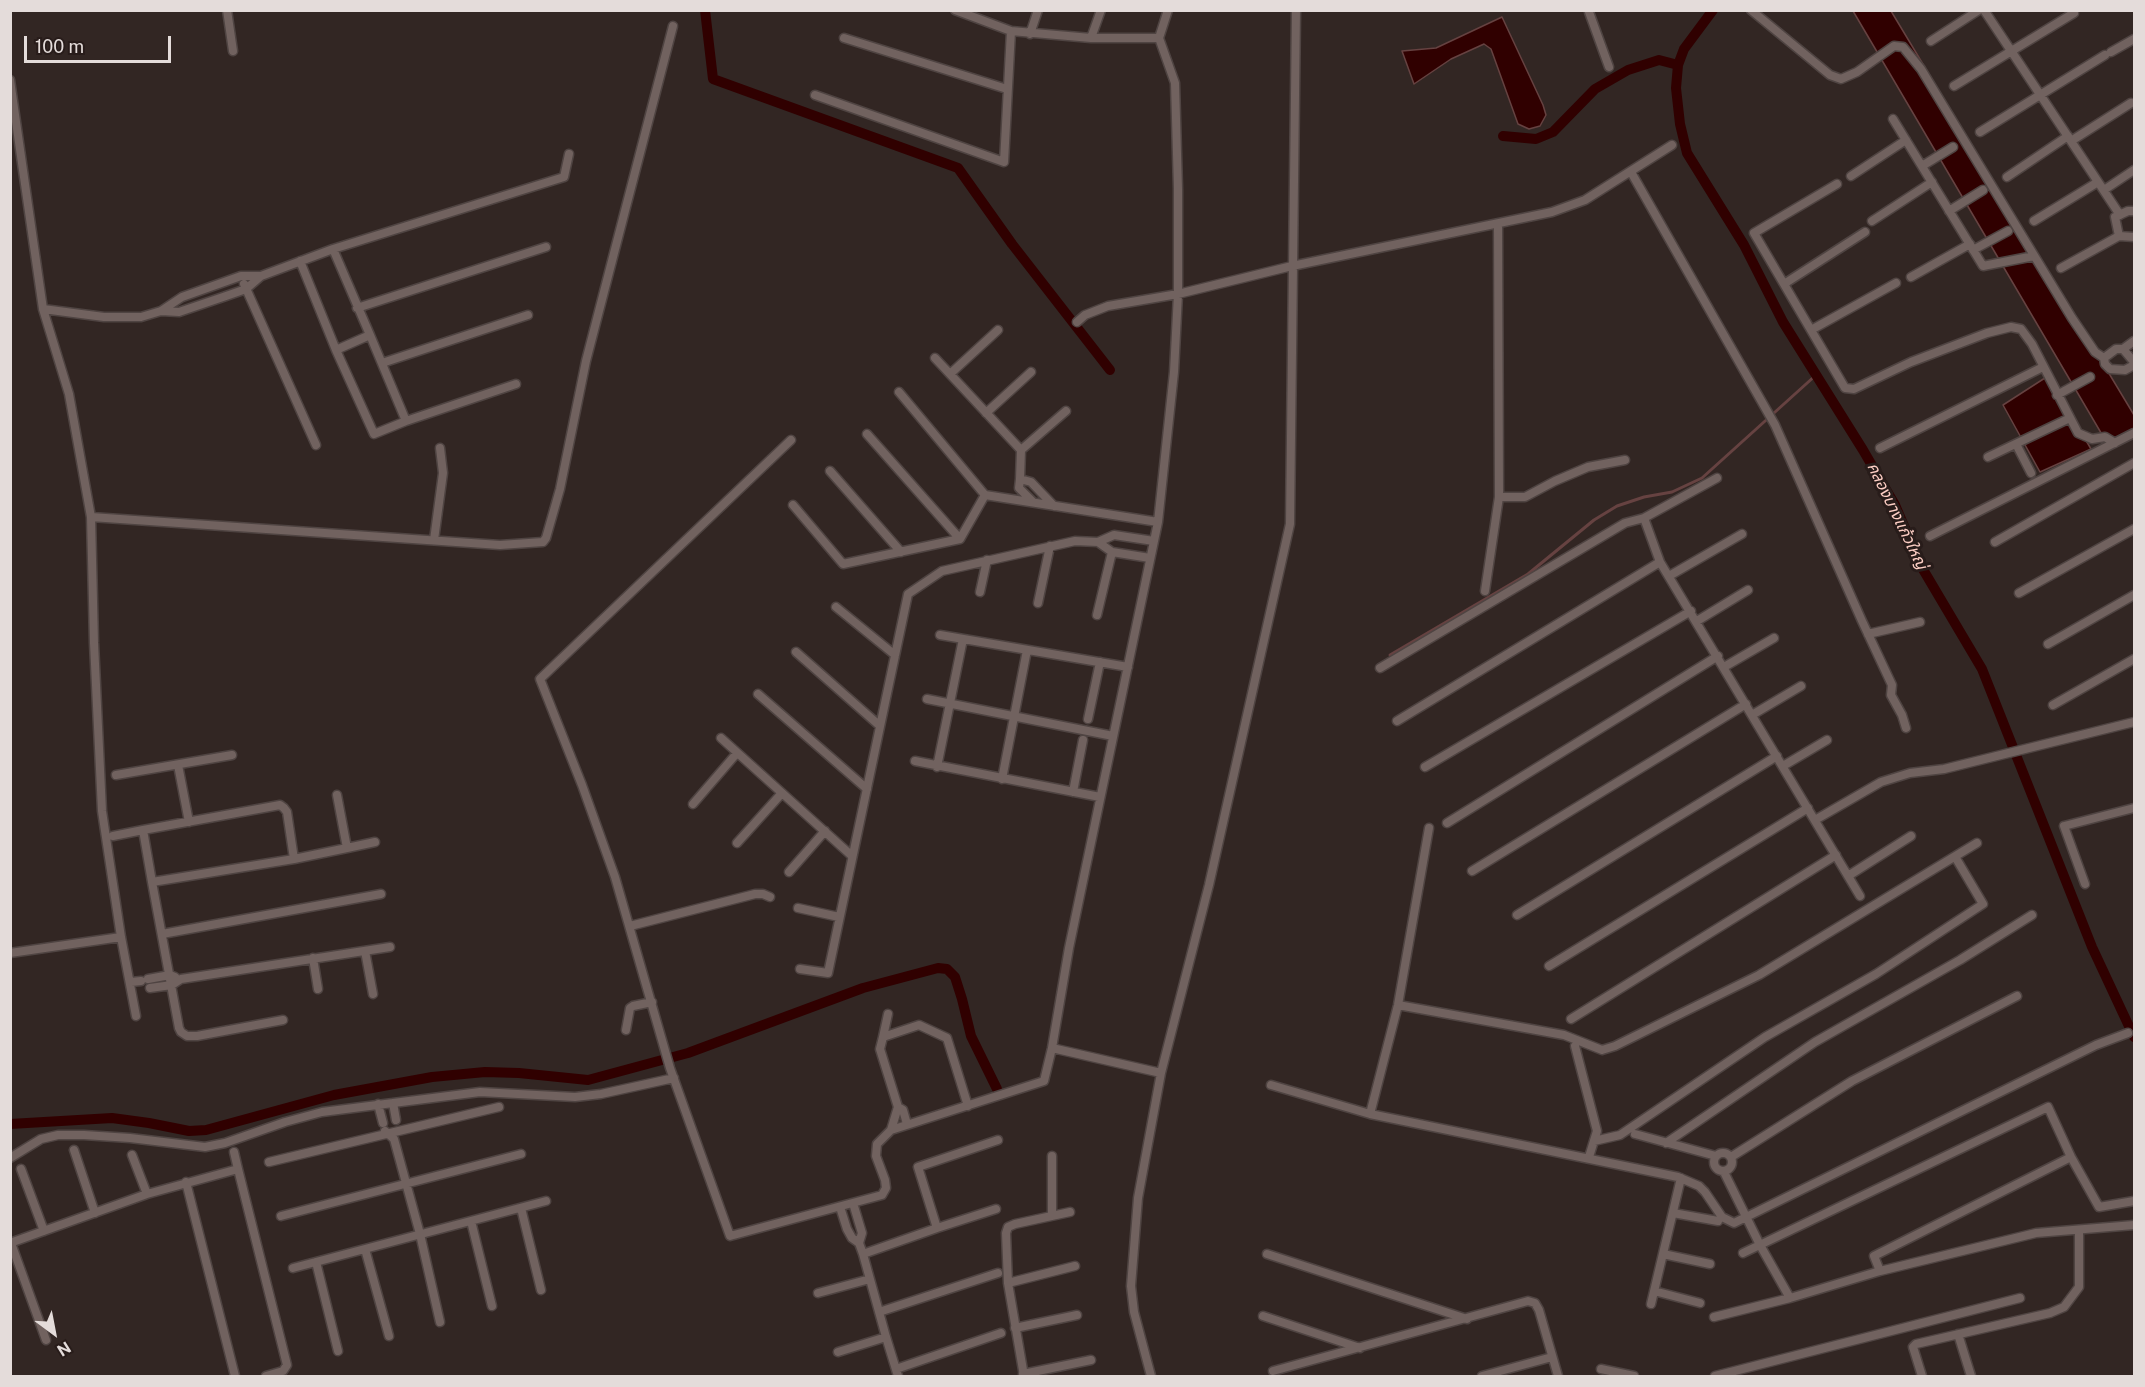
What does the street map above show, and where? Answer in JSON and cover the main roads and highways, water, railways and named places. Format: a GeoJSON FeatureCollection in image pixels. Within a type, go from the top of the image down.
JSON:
{"type":"FeatureCollection","features":[{"type":"Feature","properties":{"kind":"waterway"},"geometry":{"type":"LineString","coordinates":[[705,10],[713,79],[958,168],[1012,244],[1110,370]]}},
{"type":"Feature","properties":{"kind":"waterway","name":"คลองบางแก้วใหญ่"},"geometry":{"type":"LineString","coordinates":[[1713,10],[1684,49],[1678,65],[1676,88],[1680,124],[1687,153],[1744,245],[1783,322],[1895,505],[1921,566],[1982,669],[2092,947],[2134,1037]]}},
{"type":"Feature","properties":{"kind":"waterway"},"geometry":{"type":"LineString","coordinates":[[1503,136],[1536,139],[1553,132],[1595,89],[1628,70],[1659,60],[1678,65]]}},
{"type":"Feature","properties":{"kind":"waterway"},"geometry":{"type":"LineString","coordinates":[[1390,655],[1528,574],[1594,520],[1617,506],[1644,497],[1672,492],[1702,478],[1816,375]]}},
{"type":"Feature","properties":{"kind":"waterway"},"geometry":{"type":"LineString","coordinates":[[10,1124],[112,1118],[189,1131],[206,1130],[334,1095],[432,1077],[485,1072],[588,1080],[688,1053],[863,988],[938,968],[947,969],[955,977],[971,1036],[997,1089]]}}]}
